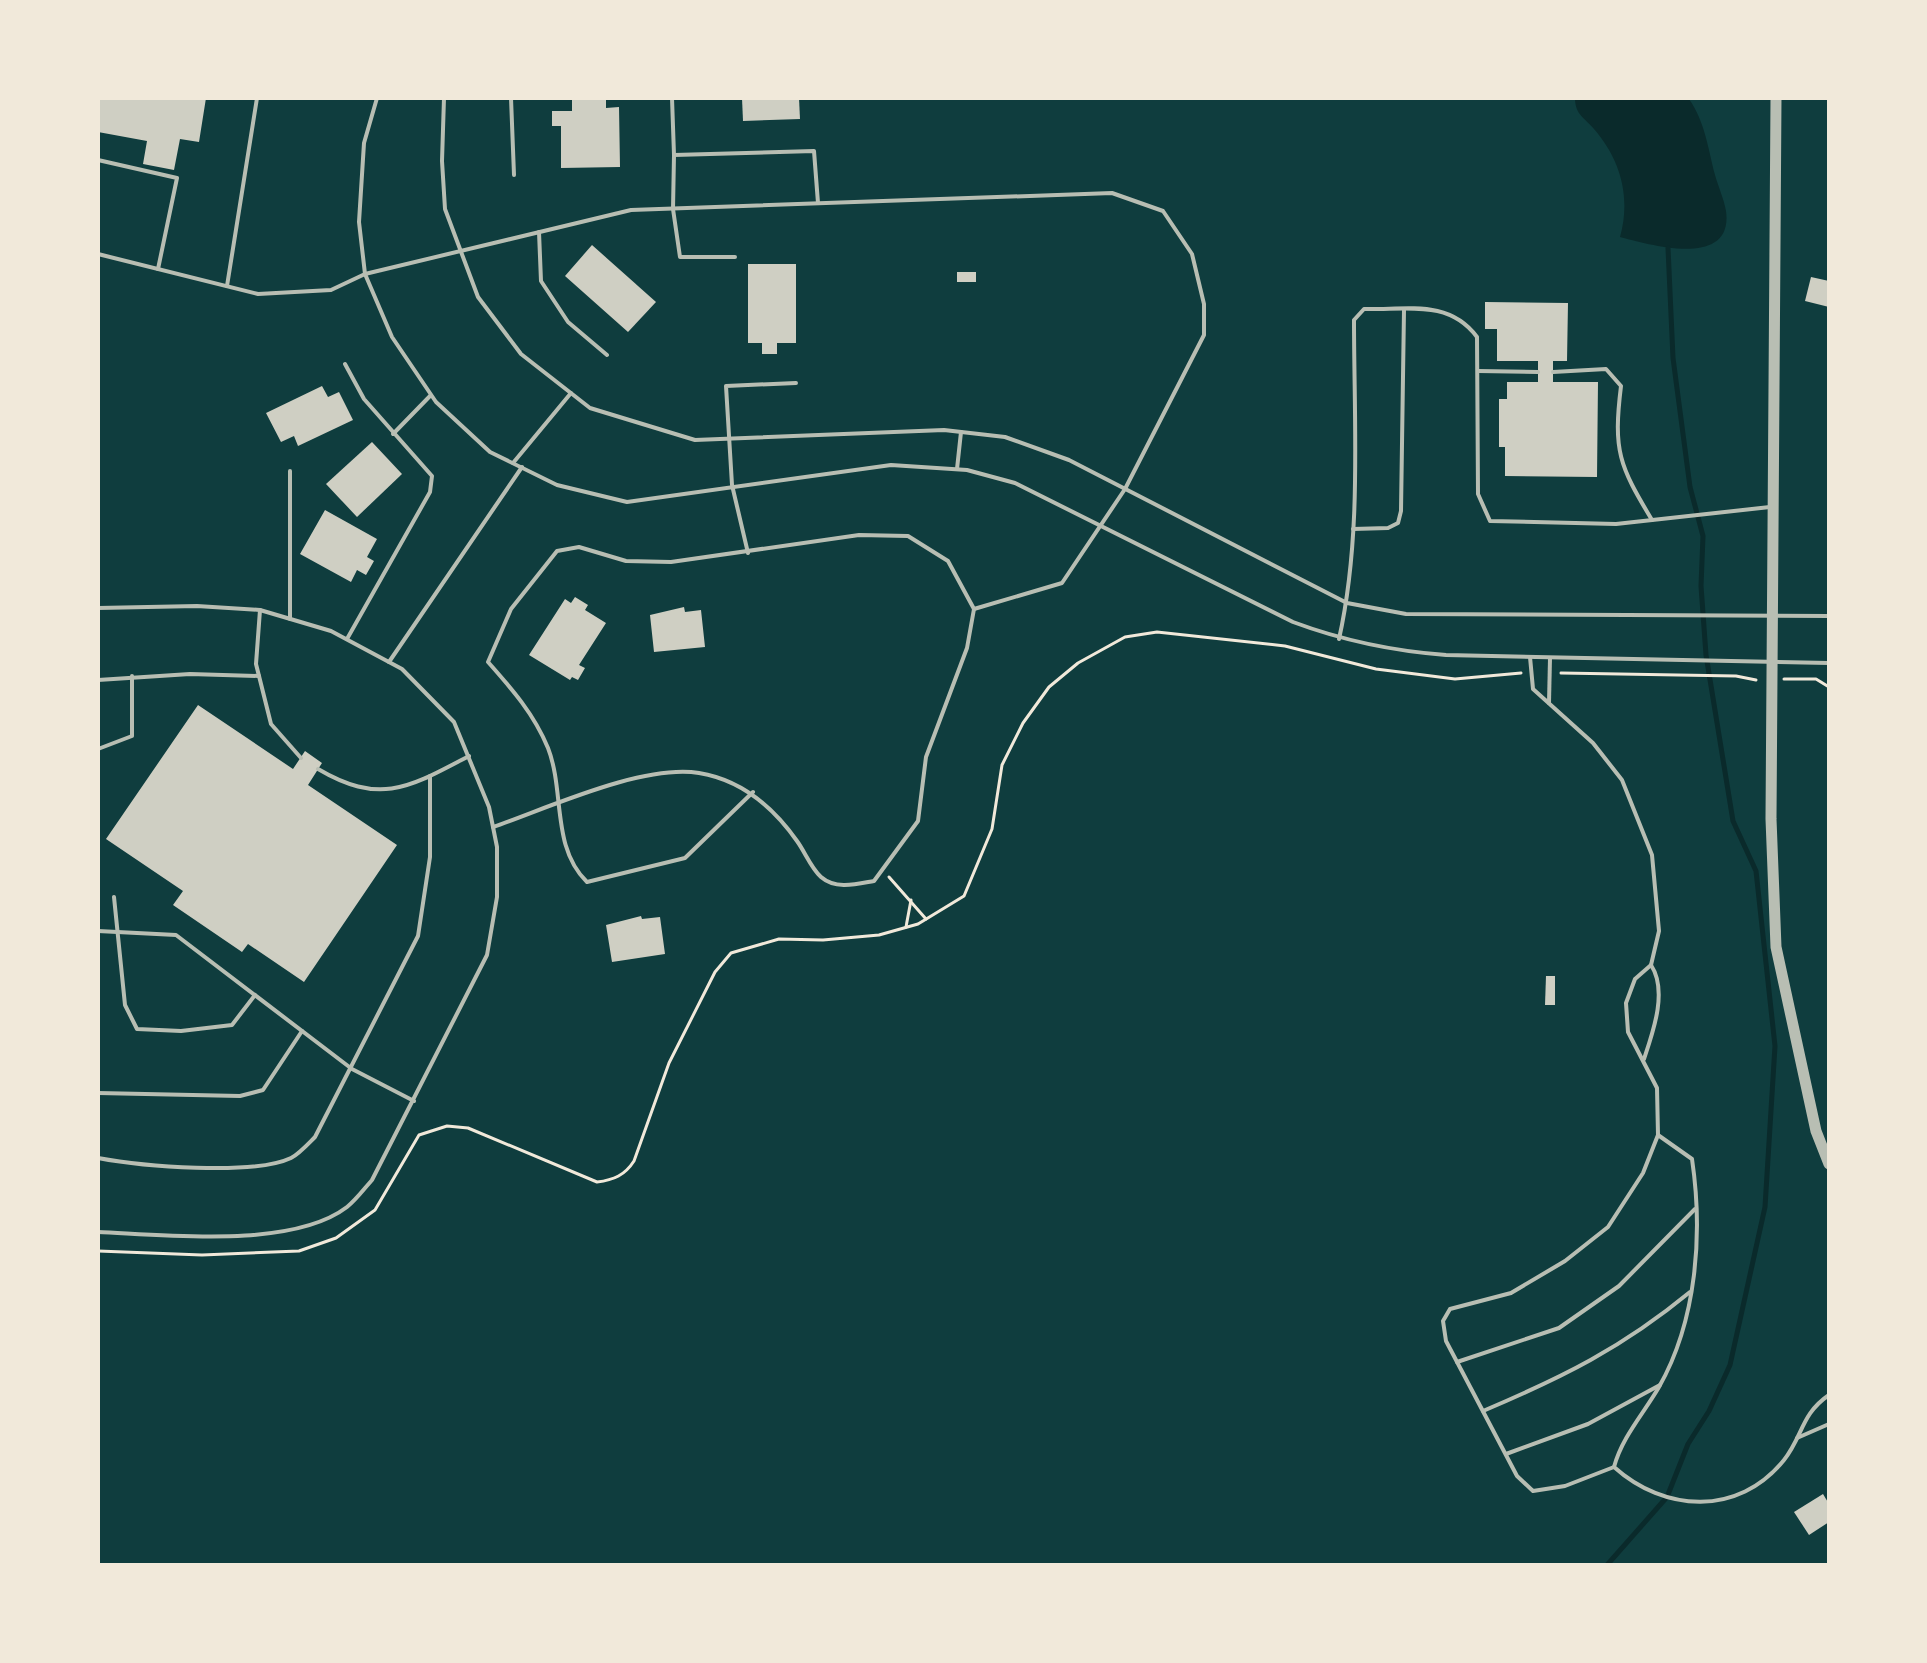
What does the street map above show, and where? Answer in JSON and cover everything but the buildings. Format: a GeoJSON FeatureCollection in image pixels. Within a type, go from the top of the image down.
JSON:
{"type":"FeatureCollection","features":[{"type":"Feature","properties":{"kind":"street"},"geometry":{"type":"LineString","coordinates":[[1776,98],[1771,819],[1776,947],[1816,1131],[1829,1164]]}},
{"type":"Feature","properties":{"kind":"lane"},"geometry":{"type":"LineString","coordinates":[[227,286],[257,98]]}},
{"type":"Feature","properties":{"kind":"lane"},"geometry":{"type":"LineString","coordinates":[[377,98],[364,143],[359,222],[365,274],[392,337],[431,396],[490,452],[557,485],[627,502],[891,465],[957,469],[1015,483],[1293,622],[1339,639],[1400,652],[1829,663]]}},
{"type":"Feature","properties":{"kind":"lane"},"geometry":{"type":"LineString","coordinates":[[444,98],[442,161],[445,209],[478,297],[521,354],[590,408],[695,440],[961,432],[1005,437],[1069,460],[1347,603],[1406,614],[1829,616]]}},
{"type":"Feature","properties":{"kind":"lane"},"geometry":{"type":"LineString","coordinates":[[511,98],[514,175]]}},
{"type":"Feature","properties":{"kind":"lane"},"geometry":{"type":"LineString","coordinates":[[672,98],[673,209],[680,257],[735,257]]}},
{"type":"Feature","properties":{"kind":"lane"},"geometry":{"type":"LineString","coordinates":[[674,155],[814,151],[818,204]]}},
{"type":"Feature","properties":{"kind":"lane"},"geometry":{"type":"LineString","coordinates":[[98,160],[177,178],[158,269]]}},
{"type":"Feature","properties":{"kind":"lane"},"geometry":{"type":"LineString","coordinates":[[98,254],[258,294],[331,290],[365,274],[631,210],[1112,193],[1163,211],[1192,254],[1204,304],[1204,335],[1125,489],[1062,583],[974,609]]}},
{"type":"Feature","properties":{"kind":"lane"},"geometry":{"type":"LineString","coordinates":[[539,232],[541,281],[568,322],[607,355]]}},
{"type":"Feature","properties":{"kind":"lane"},"geometry":{"type":"LineString","coordinates":[[1339,639],[1347,603],[1353,529],[1354,320],[1364,309],[1440,310],[1464,319],[1477,337],[1478,494],[1490,521],[1616,524],[1773,507]]}},
{"type":"Feature","properties":{"kind":"lane"},"geometry":{"type":"LineString","coordinates":[[1353,529],[1388,528],[1398,523],[1401,511],[1404,310]]}},
{"type":"Feature","properties":{"kind":"lane"},"geometry":{"type":"LineString","coordinates":[[345,364],[364,399],[432,476],[430,492],[347,639]]}},
{"type":"Feature","properties":{"kind":"lane"},"geometry":{"type":"LineString","coordinates":[[1553,372],[1606,369],[1621,386],[1616,427],[1623,471],[1652,520]]}},
{"type":"Feature","properties":{"kind":"lane"},"geometry":{"type":"LineString","coordinates":[[1478,371],[1538,372]]}},
{"type":"Feature","properties":{"kind":"lane"},"geometry":{"type":"LineString","coordinates":[[748,553],[732,485],[726,386],[796,383]]}},
{"type":"Feature","properties":{"kind":"lane"},"geometry":{"type":"LineString","coordinates":[[513,463],[571,393]]}},
{"type":"Feature","properties":{"kind":"lane"},"geometry":{"type":"LineString","coordinates":[[393,434],[431,396]]}},
{"type":"Feature","properties":{"kind":"lane"},"geometry":{"type":"LineString","coordinates":[[957,469],[961,432]]}},
{"type":"Feature","properties":{"kind":"lane"},"geometry":{"type":"LineString","coordinates":[[389,662],[522,467]]}},
{"type":"Feature","properties":{"kind":"lane"},"geometry":{"type":"LineString","coordinates":[[290,471],[290,619]]}},
{"type":"Feature","properties":{"kind":"lane"},"geometry":{"type":"LineString","coordinates":[[493,827],[557,804],[639,776],[699,773],[753,792],[795,838],[822,877],[841,886],[874,881],[918,821],[926,757],[959,671],[974,609],[948,561],[908,536],[859,535],[671,562],[626,561],[579,547],[557,551],[511,609],[488,662],[525,703],[549,751],[557,804],[570,866],[587,882],[685,858],[753,792]]}},
{"type":"Feature","properties":{"kind":"lane"},"geometry":{"type":"LineString","coordinates":[[98,608],[197,606],[260,610],[331,631],[402,669],[454,722],[469,756],[497,847],[497,897],[487,955],[372,1180],[347,1208],[308,1226],[269,1235],[98,1232]]}},
{"type":"Feature","properties":{"kind":"lane"},"geometry":{"type":"LineString","coordinates":[[260,610],[256,664],[271,724],[301,758]]}},
{"type":"Feature","properties":{"kind":"lane"},"geometry":{"type":"LineString","coordinates":[[1530,657],[1533,689],[1593,743],[1622,780],[1640,816],[1652,855],[1658,890],[1659,931],[1651,965],[1635,979],[1626,1003],[1628,1032],[1657,1088],[1658,1135],[1643,1173],[1608,1227],[1565,1261],[1511,1293],[1450,1309],[1443,1321],[1446,1341],[1517,1476],[1533,1491],[1565,1486],[1614,1467]]}},
{"type":"Feature","properties":{"kind":"lane"},"geometry":{"type":"LineString","coordinates":[[1549,703],[1550,657]]}},
{"type":"Feature","properties":{"kind":"lane"},"geometry":{"type":"LineString","coordinates":[[98,680],[132,676],[259,676]]}},
{"type":"Feature","properties":{"kind":"lane"},"geometry":{"type":"LineString","coordinates":[[98,749],[132,736],[132,676]]}},
{"type":"Feature","properties":{"kind":"lane"},"geometry":{"type":"LineString","coordinates":[[318,769],[368,792],[416,784],[469,756]]}},
{"type":"Feature","properties":{"kind":"lane"},"geometry":{"type":"LineString","coordinates":[[98,1158],[169,1168],[249,1165],[291,1158],[315,1137],[418,936],[430,857],[430,776]]}},
{"type":"Feature","properties":{"kind":"lane"},"geometry":{"type":"LineString","coordinates":[[114,897],[125,1005],[137,1029],[181,1031],[232,1025],[255,995]]}},
{"type":"Feature","properties":{"kind":"lane"},"geometry":{"type":"LineString","coordinates":[[98,931],[176,935],[352,1069],[414,1101]]}},
{"type":"Feature","properties":{"kind":"lane"},"geometry":{"type":"LineString","coordinates":[[1644,1059],[1653,1034],[1658,989],[1657,974],[1651,965]]}},
{"type":"Feature","properties":{"kind":"lane"},"geometry":{"type":"LineString","coordinates":[[98,1093],[240,1096],[263,1090],[302,1031]]}},
{"type":"Feature","properties":{"kind":"lane"},"geometry":{"type":"LineString","coordinates":[[1614,1467],[1619,1451],[1661,1384],[1677,1342],[1697,1256],[1697,1207],[1692,1159],[1658,1135]]}},
{"type":"Feature","properties":{"kind":"lane"},"geometry":{"type":"LineString","coordinates":[[1457,1362],[1559,1328],[1619,1286],[1697,1207]]}},
{"type":"Feature","properties":{"kind":"lane"},"geometry":{"type":"LineString","coordinates":[[1483,1411],[1563,1377],[1643,1331],[1690,1292]]}},
{"type":"Feature","properties":{"kind":"lane"},"geometry":{"type":"LineString","coordinates":[[1506,1454],[1588,1424],[1661,1384]]}},
{"type":"Feature","properties":{"kind":"lane"},"geometry":{"type":"LineString","coordinates":[[1614,1467],[1636,1486],[1676,1501],[1705,1503],[1741,1493],[1783,1461],[1797,1438],[1804,1418],[1829,1395]]}},
{"type":"Feature","properties":{"kind":"lane"},"geometry":{"type":"LineString","coordinates":[[1797,1438],[1829,1424]]}},
{"type":"Feature","properties":{"kind":"path"},"geometry":{"type":"LineString","coordinates":[[98,1251],[202,1255],[299,1251],[336,1238],[375,1210],[419,1135],[447,1126],[468,1128],[597,1182],[612,1180],[628,1171],[669,1063],[715,972],[731,953],[779,939],[879,935],[926,919],[964,896],[992,829],[1002,765],[1023,723],[1049,687],[1078,663],[1125,637],[1157,632],[1285,646],[1376,669],[1455,679],[1519,673]]}},
{"type":"Feature","properties":{"kind":"path"},"geometry":{"type":"LineString","coordinates":[[1575,673],[1736,676],[1745,680]]}},
{"type":"Feature","properties":{"kind":"path"},"geometry":{"type":"LineString","coordinates":[[1781,679],[1816,679],[1829,687]]}},
{"type":"Feature","properties":{"kind":"path"},"geometry":{"type":"LineString","coordinates":[[882,870],[926,919]]}},
{"type":"Feature","properties":{"kind":"path"},"geometry":{"type":"LineString","coordinates":[[906,927],[911,900]]}},
{"type":"Feature","properties":{"kind":"water"},"geometry":{"type":"Polygon","coordinates":[[[1575,98],[1689,99],[1702,126],[1726,211],[1725,229],[1717,241],[1686,249],[1620,237],[1624,194],[1617,167],[1603,141],[1579,112],[1575,98]]]}},
{"type":"Feature","properties":{"kind":"waterway"},"geometry":{"type":"LineString","coordinates":[[1607,1565],[1667,1497],[1688,1444],[1709,1411],[1730,1365],[1765,1207],[1775,1046],[1756,871],[1733,821],[1706,655],[1701,586],[1703,536],[1690,487],[1673,358],[1668,248]]}}]}
